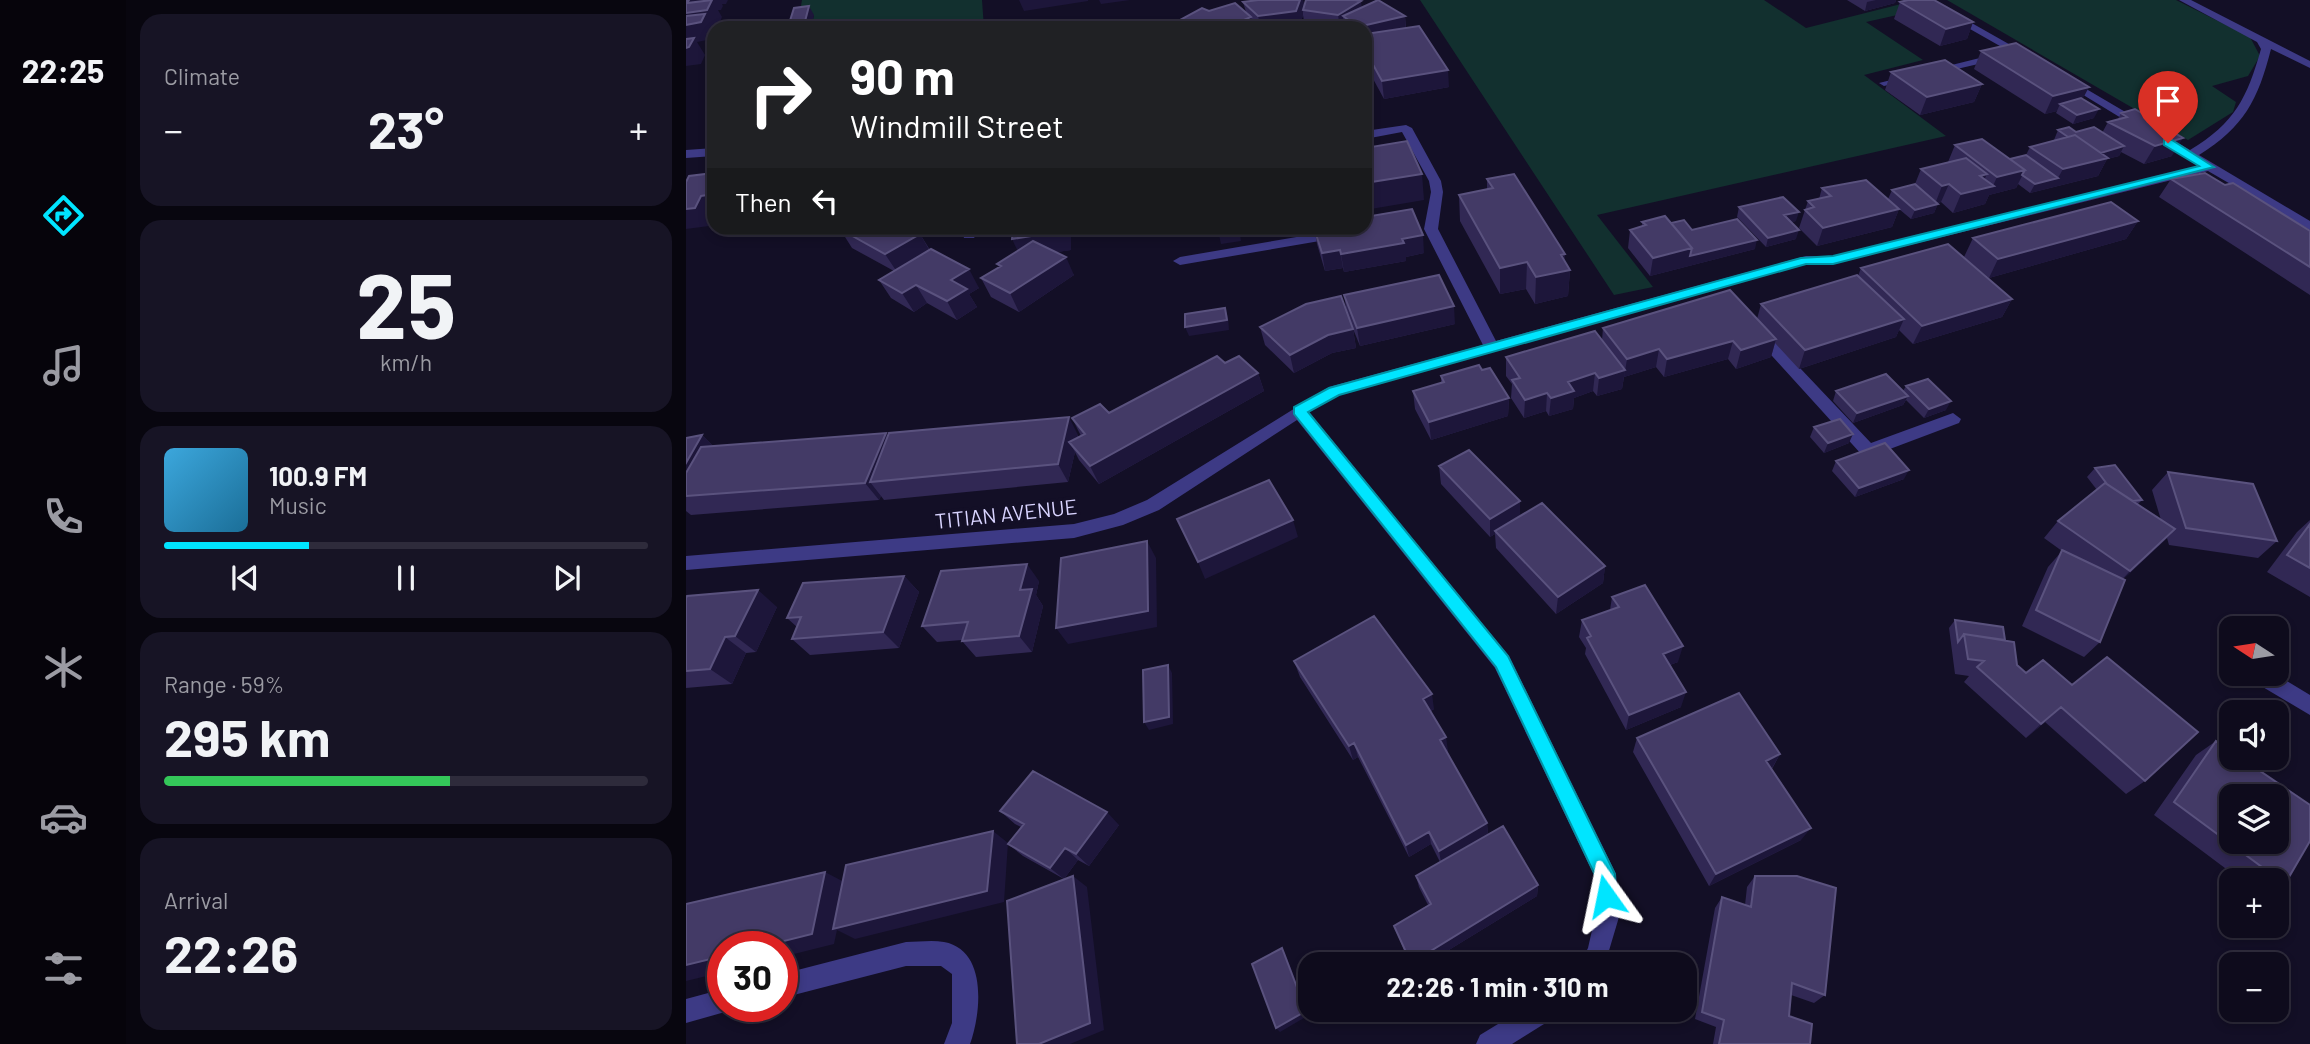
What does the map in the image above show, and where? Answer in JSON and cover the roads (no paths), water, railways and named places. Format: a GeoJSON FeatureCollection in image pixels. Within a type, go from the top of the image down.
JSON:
{"type":"FeatureCollection","features":[{"type":"Feature","properties":{"kind":"street"},"geometry":{"type":"LineString","coordinates":[[1924,0],[2040,66]]}},
{"type":"Feature","properties":{"kind":"street"},"geometry":{"type":"LineString","coordinates":[[2184,0],[2310,65]]}},
{"type":"Feature","properties":{"kind":"street"},"geometry":{"type":"LineString","coordinates":[[2189,156],[2209,144],[2237,120],[2254,95],[2266,49],[2261,40]]}},
{"type":"Feature","properties":{"kind":"street"},"geometry":{"type":"LineString","coordinates":[[1884,83],[2017,52]]}},
{"type":"Feature","properties":{"kind":"street"},"geometry":{"type":"LineString","coordinates":[[2052,72],[2310,226]]}},
{"type":"Feature","properties":{"kind":"street"},"geometry":{"type":"LineString","coordinates":[[1372,134],[1406,128],[1435,181],[1436,200],[1424,217],[1491,346]]}},
{"type":"Feature","properties":{"kind":"street"},"geometry":{"type":"LineString","coordinates":[[686,154],[707,152]]}},
{"type":"Feature","properties":{"kind":"street","name":"TITIAN AVENUE"},"geometry":{"type":"LineString","coordinates":[[686,563],[1074,531],[1117,520],[1153,505],[1334,391],[1491,346],[1721,291],[1806,260],[1833,260],[2208,167]]}},
{"type":"Feature","properties":{"kind":"street"},"geometry":{"type":"LineString","coordinates":[[1180,261],[1330,235]]}},
{"type":"Feature","properties":{"kind":"street"},"geometry":{"type":"LineString","coordinates":[[1743,315],[1868,451],[1953,419]]}},
{"type":"Feature","properties":{"kind":"street"},"geometry":{"type":"LineString","coordinates":[[1299,411],[1502,662],[1605,874],[1607,917],[1599,952]]}},
{"type":"Feature","properties":{"kind":"street"},"geometry":{"type":"LineString","coordinates":[[2278,686],[2310,706]]}},
{"type":"Feature","properties":{"kind":"street"},"geometry":{"type":"LineString","coordinates":[[798,982],[906,954],[945,954],[964,968],[965,1023],[957,1044]]}},
{"type":"Feature","properties":{"kind":"street"},"geometry":{"type":"LineString","coordinates":[[686,1011],[707,1005]]}},
{"type":"Feature","properties":{"kind":"street"},"geometry":{"type":"LineString","coordinates":[[1489,1044],[1524,1022]]}}]}
